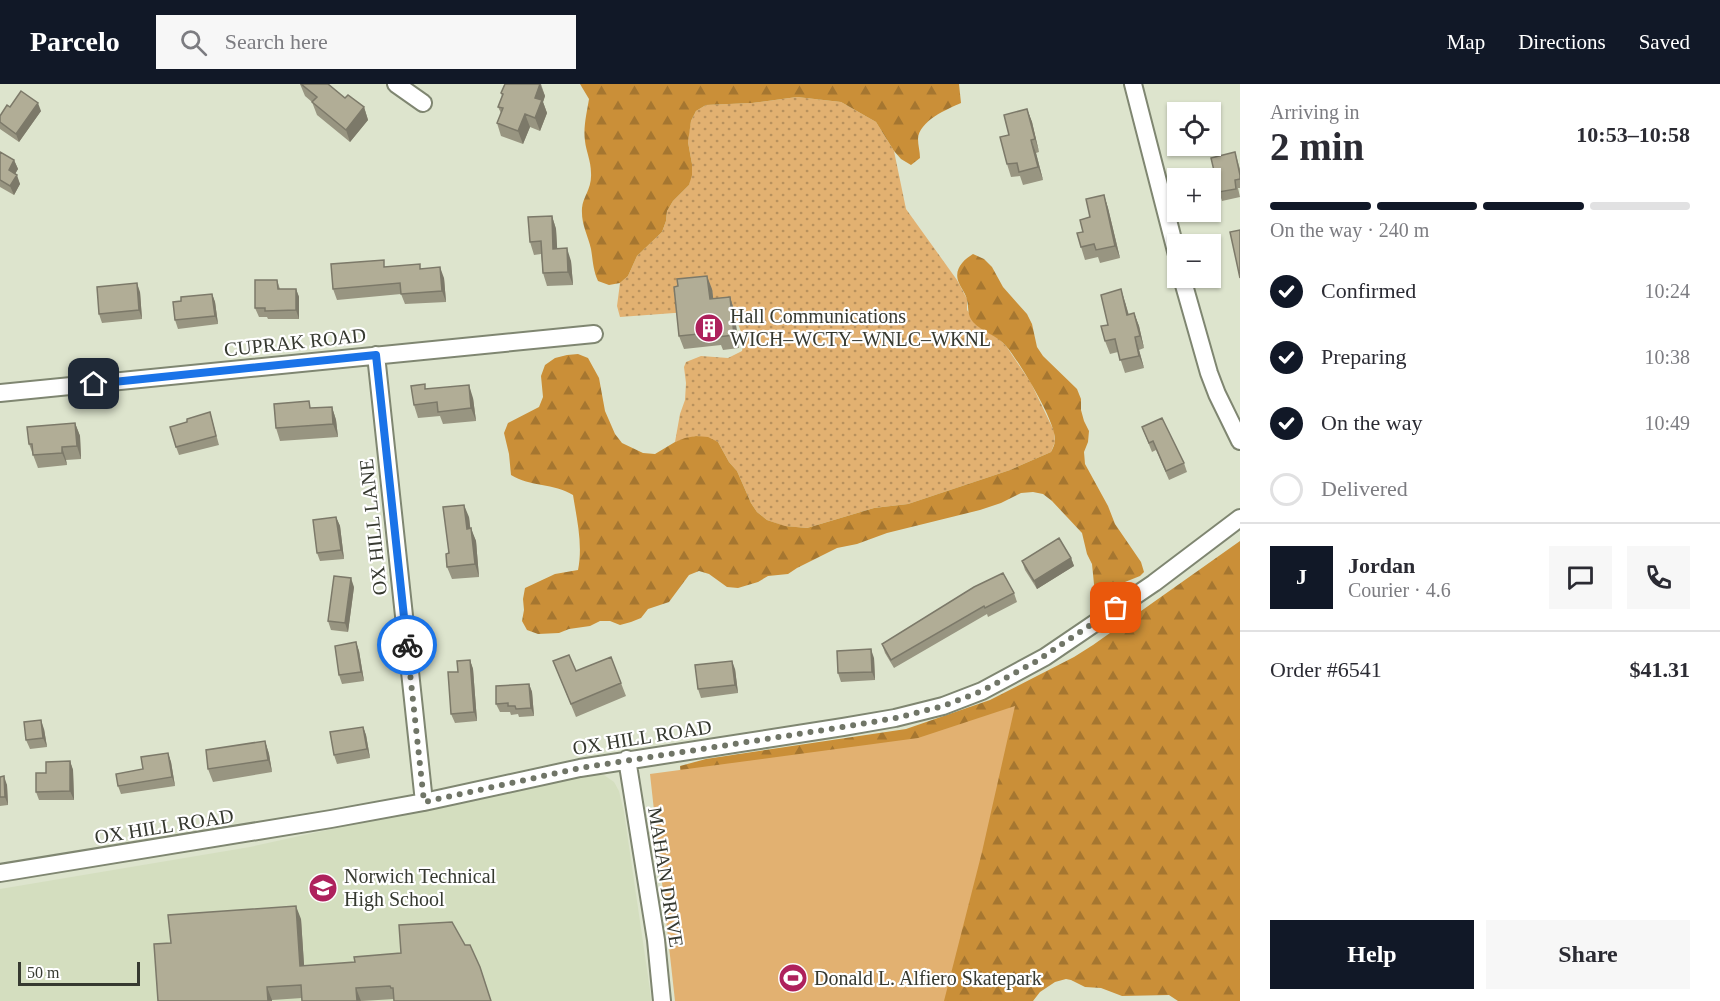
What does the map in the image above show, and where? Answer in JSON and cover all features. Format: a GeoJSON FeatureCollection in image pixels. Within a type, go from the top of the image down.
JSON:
{"type":"FeatureCollection","features":[{"type":"Feature","properties":{"kind":"street"},"geometry":{"type":"LineString","coordinates":[[396,84],[423,103]]}},
{"type":"Feature","properties":{"kind":"street"},"geometry":{"type":"LineString","coordinates":[[1133,84],[1172,234]]}},
{"type":"Feature","properties":{"kind":"street"},"geometry":{"type":"LineString","coordinates":[[1185,288],[1209,374],[1240,441]]}},
{"type":"Feature","properties":{"kind":"street","name":"CUPRAK ROAD"},"geometry":{"type":"LineString","coordinates":[[0,393],[594,334]]}},
{"type":"Feature","properties":{"kind":"street","name":"OX HILL LANE"},"geometry":{"type":"LineString","coordinates":[[376,355],[424,802]]}},
{"type":"Feature","properties":{"kind":"street","name":"OX HILL ROAD"},"geometry":{"type":"LineString","coordinates":[[0,873],[222,838],[424,802],[627,759],[896,718],[943,706],[992,686],[1044,657],[1154,583],[1240,518]]}},
{"type":"Feature","properties":{"kind":"street","name":"MAHAN DRIVE"},"geometry":{"type":"LineString","coordinates":[[627,759],[656,940],[662,1001]]}},
{"type":"Feature","properties":{"kind":"shaded area"},"geometry":{"type":"Polygon","coordinates":[[[797,97],[841,102],[876,122],[894,151],[906,209],[957,280],[967,299],[967,310],[979,327],[998,338],[1006,346],[1031,383],[1054,431],[1055,442],[1051,452],[1010,470],[908,504],[874,508],[807,528],[784,526],[767,520],[757,512],[737,471],[718,442],[696,436],[675,442],[685,400],[684,367],[686,362],[701,356],[728,358],[742,351],[743,340],[740,328],[728,309],[620,317],[617,306],[620,283],[628,276],[637,256],[662,232],[667,211],[673,201],[689,185],[692,164],[688,142],[691,121],[696,111],[706,105],[752,103],[797,97]]]}},
{"type":"Feature","properties":{"kind":"shaded area"},"geometry":{"type":"Polygon","coordinates":[[[1015,706],[982,852],[944,1001],[675,1001],[650,774],[918,738],[1015,706]]]}},
{"type":"Feature","properties":{"kind":"shaded area","name":"Norwich Technical High School"},"geometry":{"type":"Polygon","coordinates":[[[588,773],[604,775],[614,782],[619,791],[651,1001],[0,1001],[0,889],[250,847],[588,773]]]}},
{"type":"Feature","properties":{"kind":"green space"},"geometry":{"type":"Polygon","coordinates":[[[580,84],[959,84],[961,103],[935,116],[923,127],[918,139],[920,158],[911,165],[894,151],[876,122],[841,102],[797,97],[752,103],[706,105],[696,111],[691,121],[688,142],[692,175],[689,185],[673,201],[667,211],[662,232],[637,256],[628,276],[620,283],[609,285],[598,281],[596,277],[583,220],[582,208],[591,173],[585,136],[589,99],[580,84]]]}},
{"type":"Feature","properties":{"kind":"green space"},"geometry":{"type":"Polygon","coordinates":[[[973,254],[984,259],[992,267],[1003,287],[1027,314],[1032,324],[1037,347],[1043,356],[1077,389],[1084,421],[1089,431],[1084,452],[1085,464],[1115,524],[1141,562],[1144,572],[1140,576],[1125,582],[1103,600],[1098,599],[1095,594],[1092,564],[1082,533],[1043,494],[1021,493],[980,510],[837,548],[788,574],[768,576],[758,582],[738,588],[727,587],[709,574],[699,571],[689,575],[669,602],[648,609],[641,618],[631,622],[620,625],[610,621],[600,621],[590,626],[559,633],[538,634],[527,630],[522,621],[525,588],[555,574],[578,570],[579,561],[579,532],[573,495],[558,488],[526,482],[511,475],[504,433],[508,423],[539,407],[543,397],[541,376],[545,365],[555,358],[578,354],[588,358],[599,378],[605,411],[615,434],[622,443],[643,453],[655,454],[685,438],[708,437],[718,442],[737,471],[757,512],[767,520],[785,526],[807,528],[874,508],[908,504],[1010,470],[1051,452],[1055,442],[1050,420],[1019,364],[1006,346],[973,322],[970,317],[957,274],[963,262],[973,254]]]}},
{"type":"Feature","properties":{"kind":"green space"},"geometry":{"type":"Polygon","coordinates":[[[1240,541],[1240,1001],[1178,1001],[1169,995],[1122,996],[1101,988],[1085,987],[1066,979],[1055,982],[1040,992],[1033,1001],[908,1001],[681,777],[680,766],[706,759],[906,729],[990,700],[1093,645],[1240,541]]]}},
{"type":"Feature","properties":{"kind":"building"},"geometry":{"type":"Polygon","coordinates":[[[301,84],[328,84],[345,98],[348,95],[364,107],[346,130],[312,102],[317,97],[301,84]]]}},
{"type":"Feature","properties":{"kind":"building"},"geometry":{"type":"Polygon","coordinates":[[[505,84],[540,84],[535,98],[542,100],[535,118],[525,114],[518,131],[497,123],[503,108],[498,107],[505,84]]]}},
{"type":"Feature","properties":{"kind":"building"},"geometry":{"type":"Polygon","coordinates":[[[21,91],[38,103],[16,134],[0,122],[0,116],[7,105],[10,107],[21,91]]]}},
{"type":"Feature","properties":{"kind":"building"},"geometry":{"type":"Polygon","coordinates":[[[1027,109],[1035,139],[1031,140],[1038,167],[1019,172],[1017,163],[1007,164],[1000,137],[1009,135],[1004,115],[1027,109]]]}},
{"type":"Feature","properties":{"kind":"building"},"geometry":{"type":"Polygon","coordinates":[[[0,152],[14,160],[9,170],[17,175],[10,186],[0,180],[0,152]]]}},
{"type":"Feature","properties":{"kind":"building"},"geometry":{"type":"Polygon","coordinates":[[[1235,152],[1240,175],[1240,179],[1235,180],[1236,189],[1221,192],[1221,168],[1213,168],[1211,158],[1235,152]]]}},
{"type":"Feature","properties":{"kind":"building"},"geometry":{"type":"Polygon","coordinates":[[[1104,195],[1115,246],[1096,250],[1094,244],[1081,247],[1077,233],[1083,232],[1080,220],[1090,217],[1086,199],[1104,195]]]}},
{"type":"Feature","properties":{"kind":"building"},"geometry":{"type":"Polygon","coordinates":[[[552,216],[553,249],[567,248],[568,272],[543,273],[541,241],[530,242],[528,217],[552,216]]]}},
{"type":"Feature","properties":{"kind":"building"},"geometry":{"type":"Polygon","coordinates":[[[1240,230],[1240,278],[1230,232],[1240,230]]]}},
{"type":"Feature","properties":{"kind":"building"},"geometry":{"type":"Polygon","coordinates":[[[384,260],[384,267],[420,264],[420,269],[440,267],[442,291],[401,294],[400,283],[333,289],[331,264],[384,260]]]}},
{"type":"Feature","properties":{"kind":"building","name":"Hall Communications WICH–WCTY–WNLC–WKNL"},"geometry":{"type":"Polygon","coordinates":[[[707,276],[710,299],[730,297],[734,335],[718,337],[718,332],[679,336],[674,287],[678,286],[677,279],[707,276]]]}},
{"type":"Feature","properties":{"kind":"building"},"geometry":{"type":"Polygon","coordinates":[[[255,280],[277,280],[278,289],[296,289],[296,310],[265,311],[265,308],[255,308],[255,280]]]}},
{"type":"Feature","properties":{"kind":"building"},"geometry":{"type":"Polygon","coordinates":[[[137,283],[139,310],[99,314],[97,287],[137,283]]]}},
{"type":"Feature","properties":{"kind":"building"},"geometry":{"type":"Polygon","coordinates":[[[1121,289],[1127,315],[1134,313],[1140,336],[1135,337],[1139,356],[1120,360],[1115,339],[1105,341],[1101,326],[1108,325],[1101,295],[1121,289]]]}},
{"type":"Feature","properties":{"kind":"building"},"geometry":{"type":"Polygon","coordinates":[[[212,294],[215,316],[175,320],[173,302],[181,301],[181,297],[212,294]]]}},
{"type":"Feature","properties":{"kind":"building"},"geometry":{"type":"Polygon","coordinates":[[[425,384],[425,389],[469,385],[471,408],[438,412],[437,402],[414,405],[411,386],[425,384]]]}},
{"type":"Feature","properties":{"kind":"building"},"geometry":{"type":"Polygon","coordinates":[[[309,401],[310,408],[332,407],[333,424],[276,428],[274,404],[309,401]]]}},
{"type":"Feature","properties":{"kind":"building"},"geometry":{"type":"Polygon","coordinates":[[[210,412],[216,436],[176,447],[170,427],[210,412]]]}},
{"type":"Feature","properties":{"kind":"building"},"geometry":{"type":"Polygon","coordinates":[[[1162,418],[1184,463],[1166,471],[1153,441],[1149,443],[1142,427],[1162,418]]]}},
{"type":"Feature","properties":{"kind":"building"},"geometry":{"type":"Polygon","coordinates":[[[75,423],[77,446],[62,447],[62,453],[33,455],[27,427],[75,423]]]}},
{"type":"Feature","properties":{"kind":"building"},"geometry":{"type":"Polygon","coordinates":[[[464,505],[467,529],[471,528],[475,564],[447,567],[446,554],[449,553],[443,507],[464,505]]]}},
{"type":"Feature","properties":{"kind":"building"},"geometry":{"type":"Polygon","coordinates":[[[336,517],[341,550],[317,553],[313,520],[336,517]]]}},
{"type":"Feature","properties":{"kind":"building"},"geometry":{"type":"Polygon","coordinates":[[[1059,538],[1071,558],[1034,581],[1022,561],[1059,538]]]}},
{"type":"Feature","properties":{"kind":"building"},"geometry":{"type":"Polygon","coordinates":[[[1003,573],[1014,593],[985,608],[984,606],[891,660],[882,644],[974,587],[1003,573]]]}},
{"type":"Feature","properties":{"kind":"building"},"geometry":{"type":"Polygon","coordinates":[[[334,576],[351,578],[345,623],[328,621],[334,576]]]}},
{"type":"Feature","properties":{"kind":"building"},"geometry":{"type":"Polygon","coordinates":[[[356,642],[361,672],[339,675],[335,646],[356,642]]]}},
{"type":"Feature","properties":{"kind":"building"},"geometry":{"type":"Polygon","coordinates":[[[871,649],[872,672],[838,673],[837,651],[871,649]]]}},
{"type":"Feature","properties":{"kind":"building"},"geometry":{"type":"Polygon","coordinates":[[[569,655],[576,671],[611,657],[621,683],[571,704],[553,661],[569,655]]]}},
{"type":"Feature","properties":{"kind":"building"},"geometry":{"type":"Polygon","coordinates":[[[470,660],[474,712],[451,714],[448,672],[458,672],[457,661],[470,660]]]}},
{"type":"Feature","properties":{"kind":"building"},"geometry":{"type":"Polygon","coordinates":[[[732,661],[735,685],[698,689],[695,665],[732,661]]]}},
{"type":"Feature","properties":{"kind":"building"},"geometry":{"type":"Polygon","coordinates":[[[529,684],[531,708],[516,709],[515,706],[508,706],[508,703],[496,704],[496,686],[529,684]]]}},
{"type":"Feature","properties":{"kind":"building"},"geometry":{"type":"Polygon","coordinates":[[[41,720],[43,738],[26,740],[24,722],[41,720]]]}},
{"type":"Feature","properties":{"kind":"building"},"geometry":{"type":"Polygon","coordinates":[[[363,727],[367,749],[334,755],[330,732],[363,727]]]}},
{"type":"Feature","properties":{"kind":"building"},"geometry":{"type":"Polygon","coordinates":[[[265,741],[268,760],[208,769],[206,750],[265,741]]]}},
{"type":"Feature","properties":{"kind":"building"},"geometry":{"type":"Polygon","coordinates":[[[168,753],[172,777],[118,786],[116,774],[143,769],[141,757],[168,753]]]}},
{"type":"Feature","properties":{"kind":"building"},"geometry":{"type":"Polygon","coordinates":[[[70,761],[70,791],[36,792],[36,773],[46,773],[46,762],[70,761]]]}},
{"type":"Feature","properties":{"kind":"building"},"geometry":{"type":"Polygon","coordinates":[[[4,776],[5,797],[0,797],[0,777],[4,776]]]}},
{"type":"Feature","properties":{"kind":"building"},"geometry":{"type":"Polygon","coordinates":[[[296,906],[300,966],[355,962],[354,957],[401,953],[399,925],[452,922],[465,945],[470,945],[491,1001],[394,1001],[393,988],[390,986],[356,988],[357,1001],[302,1001],[301,985],[267,987],[268,1001],[158,1001],[154,944],[171,943],[168,915],[296,906]]]}},
{"type":"Feature","properties":{"kind":"way so far"},"geometry":{"type":"LineString","coordinates":[[407,645],[424,802],[627,759],[843,727],[896,718],[943,706],[982,691],[1044,657],[1116,608]]}},
{"type":"Feature","properties":{"kind":"place","name":"Hall Communications WICH–WCTY–WNLC–WKNL"},"geometry":{"type":"Point","coordinates":[709,328]}},
{"type":"Feature","properties":{"kind":"place","name":"Norwich Technical High School"},"geometry":{"type":"Point","coordinates":[323,888]}},
{"type":"Feature","properties":{"kind":"place","name":"Donald L. Alfiero Skatepark"},"geometry":{"type":"Point","coordinates":[793,978]}},
{"type":"Feature","properties":{"kind":"route"},"geometry":{"type":"LineString","coordinates":[[94,384],[376,355],[407,645]]}}]}
